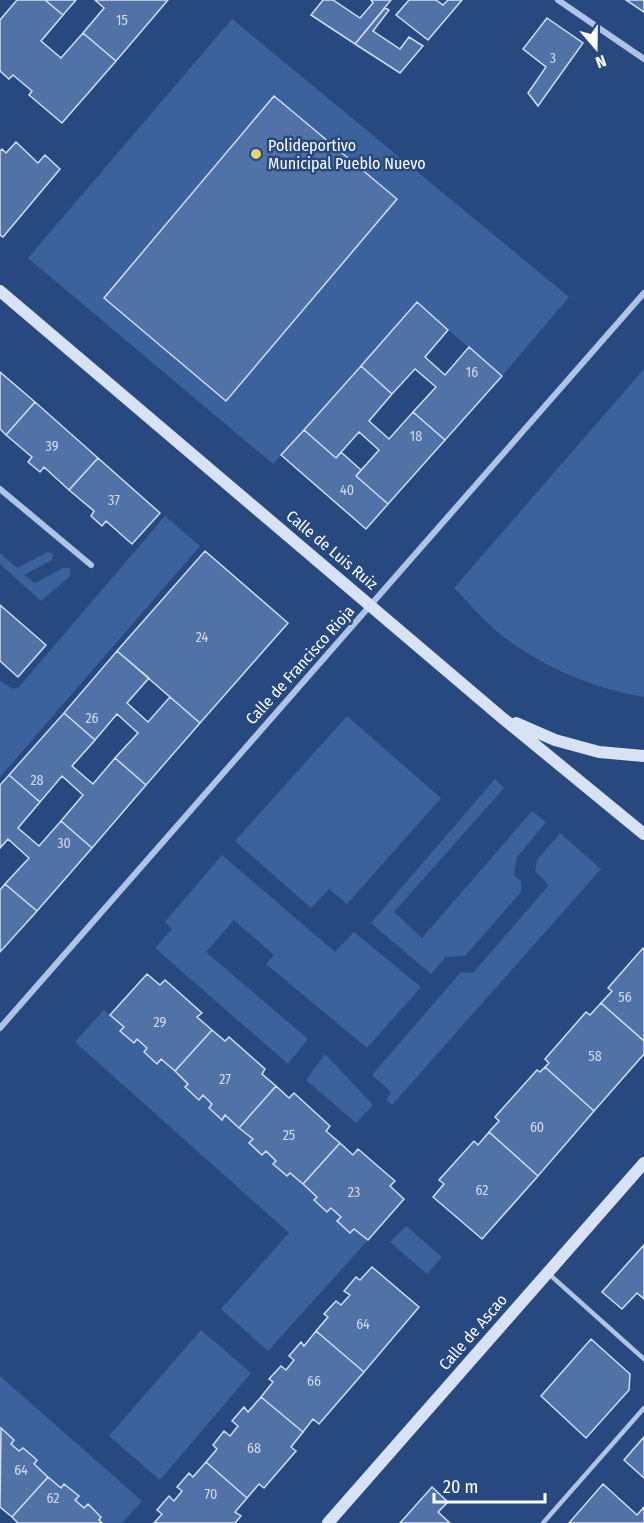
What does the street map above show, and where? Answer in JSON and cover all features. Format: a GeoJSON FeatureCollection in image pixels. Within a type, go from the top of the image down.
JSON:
{"type":"FeatureCollection","features":[{"type":"Feature","properties":{"kind":"street"},"geometry":{"type":"LineString","coordinates":[[558,0],[644,60]]}},
{"type":"Feature","properties":{"kind":"street","name":"Calle de Luis Ruiz"},"geometry":{"type":"LineString","coordinates":[[0,291],[500,716],[644,834]]}},
{"type":"Feature","properties":{"kind":"street","name":"Calle de Francisco Rioja"},"geometry":{"type":"LineString","coordinates":[[0,1028],[644,293]]}},
{"type":"Feature","properties":{"kind":"street"},"geometry":{"type":"LineString","coordinates":[[0,489],[91,565]]}},
{"type":"Feature","properties":{"kind":"street"},"geometry":{"type":"LineString","coordinates":[[500,716],[555,740],[599,752],[644,756]]}},
{"type":"Feature","properties":{"kind":"street","name":"Calle de Ascao"},"geometry":{"type":"LineString","coordinates":[[328,1523],[644,1163]]}},
{"type":"Feature","properties":{"kind":"lane"},"geometry":{"type":"LineString","coordinates":[[546,1272],[644,1359]]}},
{"type":"Feature","properties":{"kind":"lane"},"geometry":{"type":"LineString","coordinates":[[543,1523],[644,1408]]}},
{"type":"Feature","properties":{"kind":"shaded area","name":"Polideportivo Municipal Pueblo Nuevo"},"geometry":{"type":"Polygon","coordinates":[[[232,19],[569,297],[502,376],[417,303],[273,464],[28,258],[232,19]]]}},
{"type":"Feature","properties":{"kind":"shaded area"},"geometry":{"type":"Polygon","coordinates":[[[644,369],[644,697],[605,688],[550,666],[516,646],[494,629],[454,588],[644,369]]]}},
{"type":"Feature","properties":{"kind":"shaded area"},"geometry":{"type":"Polygon","coordinates":[[[165,516],[200,546],[0,777],[0,681],[13,689],[19,687],[165,516]]]}},
{"type":"Feature","properties":{"kind":"shaded area"},"geometry":{"type":"Polygon","coordinates":[[[48,552],[53,554],[52,560],[24,575],[35,583],[63,568],[70,568],[70,576],[41,601],[0,564],[0,553],[17,568],[48,552]]]}},
{"type":"Feature","properties":{"kind":"shaded area"},"geometry":{"type":"Polygon","coordinates":[[[347,716],[441,798],[347,904],[329,889],[311,908],[235,841],[347,716]]]}},
{"type":"Feature","properties":{"kind":"shaded area"},"geometry":{"type":"Polygon","coordinates":[[[495,779],[504,788],[394,912],[422,938],[532,811],[546,822],[517,857],[514,875],[521,881],[521,892],[465,956],[446,957],[431,974],[371,923],[495,779]]]}},
{"type":"Feature","properties":{"kind":"shaded area"},"geometry":{"type":"Polygon","coordinates":[[[560,833],[601,869],[392,1105],[386,1100],[391,1092],[372,1075],[461,972],[473,973],[549,885],[535,871],[537,860],[560,833]]]}},
{"type":"Feature","properties":{"kind":"shaded area"},"geometry":{"type":"Polygon","coordinates":[[[222,855],[335,952],[354,932],[421,987],[367,1048],[266,964],[274,955],[234,920],[206,952],[308,1039],[288,1064],[155,948],[172,929],[165,922],[222,855]]]}},
{"type":"Feature","properties":{"kind":"shaded area"},"geometry":{"type":"Polygon","coordinates":[[[104,1010],[124,1027],[121,1031],[133,1043],[137,1039],[147,1048],[144,1052],[157,1064],[161,1059],[188,1084],[185,1087],[199,1099],[203,1095],[212,1104],[209,1108],[222,1119],[225,1115],[253,1139],[249,1143],[262,1155],[266,1151],[276,1161],[273,1165],[286,1176],[290,1173],[317,1197],[314,1201],[327,1212],[331,1208],[341,1217],[337,1221],[350,1233],[354,1229],[368,1240],[268,1351],[221,1309],[289,1233],[75,1042],[104,1010]]]}},
{"type":"Feature","properties":{"kind":"shaded area"},"geometry":{"type":"Polygon","coordinates":[[[325,1054],[373,1105],[356,1123],[306,1080],[325,1054]]]}},
{"type":"Feature","properties":{"kind":"shaded area"},"geometry":{"type":"Polygon","coordinates":[[[406,1226],[442,1257],[427,1274],[390,1242],[406,1226]]]}},
{"type":"Feature","properties":{"kind":"shaded area"},"geometry":{"type":"Polygon","coordinates":[[[201,1330],[251,1373],[160,1480],[109,1436],[201,1330]]]}},
{"type":"Feature","properties":{"kind":"shaded area"},"geometry":{"type":"Polygon","coordinates":[[[0,1376],[142,1501],[122,1523],[102,1523],[99,1520],[101,1517],[88,1504],[84,1508],[75,1500],[78,1496],[64,1484],[61,1488],[34,1464],[37,1460],[23,1448],[19,1451],[11,1444],[14,1440],[0,1429],[0,1376]]]}},
{"type":"Feature","properties":{"kind":"building"},"geometry":{"type":"Polygon","coordinates":[[[17,0],[45,0],[63,15],[41,41],[61,58],[83,33],[116,61],[62,123],[29,95],[32,91],[13,75],[9,79],[0,71],[0,20],[17,0]]]}},
{"type":"Feature","properties":{"kind":"building"},"geometry":{"type":"Polygon","coordinates":[[[45,0],[76,0],[63,15],[45,0]]]}},
{"type":"Feature","properties":{"kind":"building"},"geometry":{"type":"Polygon","coordinates":[[[95,0],[168,0],[116,61],[83,33],[104,8],[95,0]]]}},
{"type":"Feature","properties":{"kind":"building"},"geometry":{"type":"Polygon","coordinates":[[[323,0],[333,0],[360,18],[373,3],[371,0],[391,0],[355,44],[311,15],[323,0]]]}},
{"type":"Feature","properties":{"kind":"building"},"geometry":{"type":"Polygon","coordinates":[[[409,0],[436,0],[443,5],[448,0],[462,0],[428,40],[396,15],[409,0]]]}},
{"type":"Feature","properties":{"kind":"building"},"geometry":{"type":"Polygon","coordinates":[[[626,0],[644,0],[644,12],[626,0]]]}},
{"type":"Feature","properties":{"kind":"building"},"geometry":{"type":"Polygon","coordinates":[[[385,8],[389,10],[373,31],[400,49],[409,37],[423,46],[400,73],[355,44],[385,8]]]}},
{"type":"Feature","properties":{"kind":"building"},"geometry":{"type":"Polygon","coordinates":[[[547,18],[583,43],[538,106],[528,93],[546,67],[523,49],[547,18]]]}},
{"type":"Feature","properties":{"kind":"building"},"geometry":{"type":"Polygon","coordinates":[[[274,96],[397,199],[226,401],[104,298],[274,96]]]}},
{"type":"Feature","properties":{"kind":"building"},"geometry":{"type":"Polygon","coordinates":[[[16,142],[38,163],[45,155],[60,169],[3,237],[0,235],[0,151],[2,149],[6,153],[16,142]]]}},
{"type":"Feature","properties":{"kind":"building"},"geometry":{"type":"Polygon","coordinates":[[[417,302],[448,330],[425,357],[445,375],[469,347],[502,376],[445,440],[413,412],[436,387],[415,369],[392,394],[361,366],[417,302]]]}},
{"type":"Feature","properties":{"kind":"building"},"geometry":{"type":"Polygon","coordinates":[[[361,366],[392,394],[369,421],[389,439],[413,412],[445,440],[388,504],[356,476],[379,450],[359,432],[336,458],[304,430],[361,366]]]}},
{"type":"Feature","properties":{"kind":"building"},"geometry":{"type":"Polygon","coordinates":[[[0,372],[35,402],[6,435],[0,429],[0,372]]]}},
{"type":"Feature","properties":{"kind":"building"},"geometry":{"type":"Polygon","coordinates":[[[35,402],[98,458],[69,490],[44,467],[40,472],[28,462],[32,457],[6,435],[35,402]]]}},
{"type":"Feature","properties":{"kind":"building"},"geometry":{"type":"Polygon","coordinates":[[[304,430],[336,458],[341,452],[361,470],[356,476],[388,504],[366,529],[281,455],[304,430]]]}},
{"type":"Feature","properties":{"kind":"building"},"geometry":{"type":"Polygon","coordinates":[[[98,458],[160,513],[132,544],[106,521],[102,526],[91,516],[94,511],[69,490],[98,458]]]}},
{"type":"Feature","properties":{"kind":"building"},"geometry":{"type":"Polygon","coordinates":[[[205,551],[288,623],[200,723],[117,651],[205,551]]]}},
{"type":"Feature","properties":{"kind":"building"},"geometry":{"type":"Polygon","coordinates":[[[0,605],[46,645],[18,677],[0,661],[0,605]]]}},
{"type":"Feature","properties":{"kind":"building"},"geometry":{"type":"Polygon","coordinates":[[[117,651],[149,678],[127,703],[148,722],[170,697],[200,723],[146,785],[115,758],[138,733],[117,714],[95,740],[64,713],[117,651]]]}},
{"type":"Feature","properties":{"kind":"building"},"geometry":{"type":"Polygon","coordinates":[[[64,713],[95,740],[72,766],[93,784],[115,758],[146,785],[92,848],[61,821],[83,795],[62,776],[40,802],[9,775],[64,713]]]}},
{"type":"Feature","properties":{"kind":"building"},"geometry":{"type":"Polygon","coordinates":[[[9,775],[40,802],[18,828],[39,846],[61,821],[92,848],[37,911],[5,884],[29,858],[8,839],[0,848],[0,785],[9,775]]]}},
{"type":"Feature","properties":{"kind":"building"},"geometry":{"type":"Polygon","coordinates":[[[5,884],[37,911],[0,952],[0,890],[5,884]]]}},
{"type":"Feature","properties":{"kind":"building"},"geometry":{"type":"Polygon","coordinates":[[[643,948],[644,1041],[601,1003],[612,991],[608,988],[643,948]]]}},
{"type":"Feature","properties":{"kind":"building"},"geometry":{"type":"Polygon","coordinates":[[[147,974],[160,985],[165,980],[202,1013],[197,1017],[212,1030],[175,1071],[161,1059],[157,1064],[144,1052],[147,1048],[137,1039],[134,1043],[120,1031],[124,1027],[110,1015],[147,974]]]}},
{"type":"Feature","properties":{"kind":"building"},"geometry":{"type":"Polygon","coordinates":[[[601,1003],[644,1041],[644,1054],[594,1111],[545,1067],[549,1063],[545,1059],[586,1012],[590,1015],[601,1003]]]}},
{"type":"Feature","properties":{"kind":"building"},"geometry":{"type":"Polygon","coordinates":[[[212,1030],[225,1041],[229,1037],[265,1069],[262,1074],[276,1086],[239,1128],[225,1115],[222,1120],[209,1108],[212,1104],[203,1095],[199,1100],[185,1087],[188,1084],[175,1071],[212,1030]]]}},
{"type":"Feature","properties":{"kind":"building"},"geometry":{"type":"Polygon","coordinates":[[[545,1067],[594,1111],[538,1176],[489,1132],[499,1121],[495,1117],[537,1070],[540,1072],[545,1067]]]}},
{"type":"Feature","properties":{"kind":"building"},"geometry":{"type":"Polygon","coordinates":[[[276,1086],[289,1098],[294,1093],[330,1126],[326,1131],[340,1143],[303,1184],[290,1173],[287,1176],[273,1164],[276,1161],[266,1151],[262,1155],[249,1143],[253,1139],[239,1128],[276,1086]]]}},
{"type":"Feature","properties":{"kind":"building"},"geometry":{"type":"Polygon","coordinates":[[[489,1132],[538,1176],[482,1239],[433,1197],[444,1184],[439,1180],[474,1141],[478,1145],[489,1132]]]}},
{"type":"Feature","properties":{"kind":"building"},"geometry":{"type":"Polygon","coordinates":[[[340,1143],[353,1155],[358,1149],[395,1181],[390,1186],[404,1199],[368,1240],[354,1229],[350,1233],[337,1221],[341,1217],[331,1208],[327,1212],[314,1200],[317,1197],[303,1184],[340,1143]]]}},
{"type":"Feature","properties":{"kind":"building"},"geometry":{"type":"Polygon","coordinates":[[[644,1245],[644,1299],[637,1293],[622,1309],[602,1292],[644,1245]]]}},
{"type":"Feature","properties":{"kind":"building"},"geometry":{"type":"Polygon","coordinates":[[[372,1267],[419,1307],[364,1372],[316,1331],[328,1317],[324,1314],[336,1301],[341,1305],[350,1295],[344,1291],[356,1277],[360,1280],[372,1267]]]}},
{"type":"Feature","properties":{"kind":"building"},"geometry":{"type":"Polygon","coordinates":[[[316,1331],[364,1372],[319,1424],[313,1419],[303,1432],[261,1397],[273,1382],[269,1379],[281,1366],[286,1370],[294,1360],[289,1356],[301,1342],[304,1346],[316,1331]]]}},
{"type":"Feature","properties":{"kind":"building"},"geometry":{"type":"Polygon","coordinates":[[[591,1339],[630,1374],[629,1390],[586,1438],[541,1396],[591,1339]]]}},
{"type":"Feature","properties":{"kind":"building"},"geometry":{"type":"Polygon","coordinates":[[[261,1397],[303,1432],[291,1447],[296,1451],[264,1488],[259,1484],[247,1498],[206,1462],[217,1449],[213,1445],[224,1431],[230,1436],[238,1426],[232,1421],[244,1407],[248,1412],[261,1397]]]}},
{"type":"Feature","properties":{"kind":"building"},"geometry":{"type":"Polygon","coordinates":[[[1,1428],[14,1440],[11,1444],[19,1451],[23,1448],[37,1460],[34,1464],[48,1477],[12,1517],[0,1507],[1,1428]]]}},
{"type":"Feature","properties":{"kind":"building"},"geometry":{"type":"Polygon","coordinates":[[[644,1437],[644,1478],[624,1460],[644,1437]]]}},
{"type":"Feature","properties":{"kind":"building"},"geometry":{"type":"Polygon","coordinates":[[[206,1462],[247,1498],[235,1512],[241,1516],[235,1523],[154,1523],[162,1514],[157,1510],[169,1496],[174,1501],[182,1491],[177,1487],[189,1473],[193,1477],[206,1462]]]}},
{"type":"Feature","properties":{"kind":"building"},"geometry":{"type":"Polygon","coordinates":[[[48,1477],[61,1488],[64,1484],[79,1496],[75,1500],[84,1508],[88,1504],[101,1517],[99,1520],[102,1523],[18,1523],[12,1517],[48,1477]]]}},
{"type":"Feature","properties":{"kind":"building"},"geometry":{"type":"Polygon","coordinates":[[[603,1484],[637,1515],[644,1507],[644,1523],[569,1523],[603,1484]]]}},
{"type":"Feature","properties":{"kind":"building"},"geometry":{"type":"Polygon","coordinates":[[[432,1487],[448,1502],[438,1512],[450,1523],[400,1523],[432,1487]]]}},
{"type":"Feature","properties":{"kind":"place","name":"Polideportivo Municipal Pueblo Nuevo"},"geometry":{"type":"Point","coordinates":[256,154]}}]}
